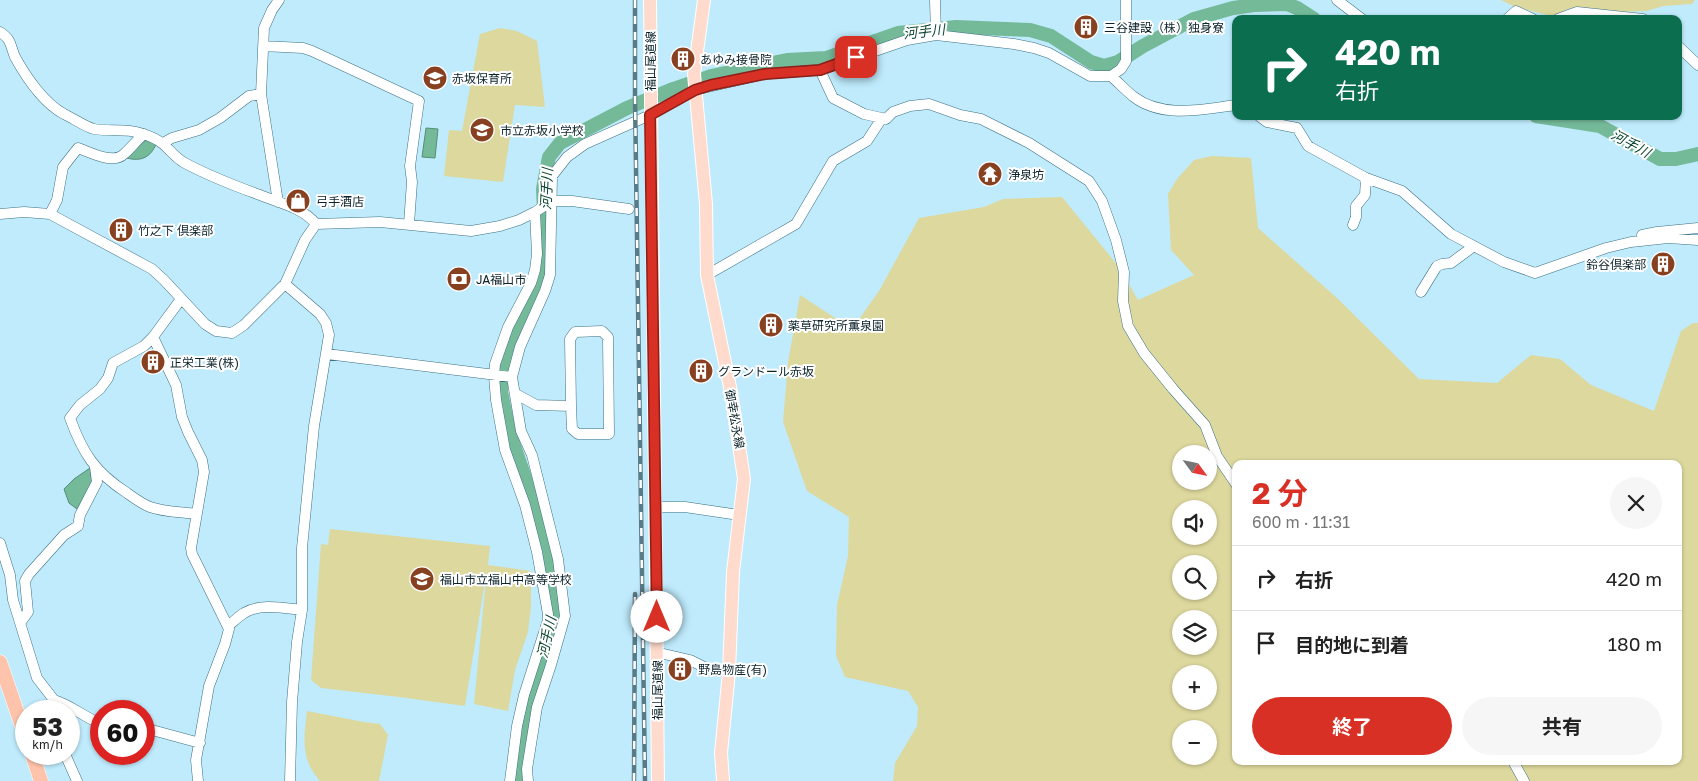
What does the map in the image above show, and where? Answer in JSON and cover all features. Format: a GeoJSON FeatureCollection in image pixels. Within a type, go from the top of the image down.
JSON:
{"type":"FeatureCollection","features":[{"type":"Feature","properties":{"kind":"highway"},"geometry":{"type":"LineString","coordinates":[[0,649],[17,700]]}},
{"type":"Feature","properties":{"kind":"highway"},"geometry":{"type":"LineString","coordinates":[[0,662],[15,706]]}},
{"type":"Feature","properties":{"kind":"highway"},"geometry":{"type":"LineString","coordinates":[[36,765],[41,781]]}},
{"type":"Feature","properties":{"kind":"highway"},"geometry":{"type":"LineString","coordinates":[[40,765],[46,781]]}},
{"type":"Feature","properties":{"kind":"main road","name":"福山尾道線"},"geometry":{"type":"LineString","coordinates":[[650,0],[658,781]]}},
{"type":"Feature","properties":{"kind":"main road","name":"御幸松永線"},"geometry":{"type":"LineString","coordinates":[[704,0],[694,84],[706,204],[707,276],[731,392],[744,479],[733,572],[730,672],[721,753],[723,781]]}},
{"type":"Feature","properties":{"kind":"street"},"geometry":{"type":"LineString","coordinates":[[278,202],[261,94],[264,28],[279,0]]}},
{"type":"Feature","properties":{"kind":"street"},"geometry":{"type":"LineString","coordinates":[[935,0],[936,29]]}},
{"type":"Feature","properties":{"kind":"street"},"geometry":{"type":"LineString","coordinates":[[528,781],[527,769],[538,707],[564,616],[558,558],[532,455],[522,431],[516,394],[511,377],[520,347],[545,291],[550,275],[552,176],[567,158],[585,144],[650,112],[694,84],[765,74],[820,70],[936,29],[1034,48],[1048,53],[1090,76],[1111,76],[1121,69],[1127,56],[1126,0]]}},
{"type":"Feature","properties":{"kind":"street"},"geometry":{"type":"LineString","coordinates":[[1337,0],[1357,15]]}},
{"type":"Feature","properties":{"kind":"street"},"geometry":{"type":"LineString","coordinates":[[1512,15],[1516,11],[1524,15]]}},
{"type":"Feature","properties":{"kind":"street"},"geometry":{"type":"LineString","coordinates":[[1569,15],[1577,12],[1605,15]]}},
{"type":"Feature","properties":{"kind":"street"},"geometry":{"type":"LineString","coordinates":[[0,32],[11,43],[14,55],[22,69],[46,102],[61,112],[94,129],[113,129],[144,134],[163,143],[172,154],[183,162],[294,208],[309,215],[316,224]]}},
{"type":"Feature","properties":{"kind":"street"},"geometry":{"type":"LineString","coordinates":[[263,46],[303,48],[312,51],[419,101],[410,166],[412,182],[409,224]]}},
{"type":"Feature","properties":{"kind":"street"},"geometry":{"type":"LineString","coordinates":[[1682,50],[1698,65]]}},
{"type":"Feature","properties":{"kind":"street"},"geometry":{"type":"LineString","coordinates":[[820,70],[833,98],[864,114],[886,119],[893,112],[910,106],[929,104],[960,115],[981,119],[1029,142],[1089,181],[1102,201],[1116,240],[1124,272],[1123,301],[1128,326],[1144,353],[1205,425],[1218,456],[1232,478]]}},
{"type":"Feature","properties":{"kind":"street"},"geometry":{"type":"LineString","coordinates":[[1111,76],[1135,98],[1148,105],[1173,110],[1232,105]]}},
{"type":"Feature","properties":{"kind":"street"},"geometry":{"type":"LineString","coordinates":[[163,143],[172,138],[199,130],[220,118],[249,96],[261,94]]}},
{"type":"Feature","properties":{"kind":"street"},"geometry":{"type":"LineString","coordinates":[[707,276],[796,224],[833,161],[867,141],[882,118]]}},
{"type":"Feature","properties":{"kind":"street"},"geometry":{"type":"LineString","coordinates":[[1264,120],[1297,128],[1308,146],[1366,178],[1402,191],[1451,234],[1504,262],[1535,273],[1606,248],[1631,242],[1668,238],[1698,240]]}},
{"type":"Feature","properties":{"kind":"street"},"geometry":{"type":"LineString","coordinates":[[50,214],[56,200],[63,167],[78,148],[104,157],[123,156],[130,146],[144,134]]}},
{"type":"Feature","properties":{"kind":"street"},"geometry":{"type":"LineString","coordinates":[[1353,225],[1356,217],[1356,206],[1365,195],[1366,178]]}},
{"type":"Feature","properties":{"kind":"street"},"geometry":{"type":"LineString","coordinates":[[316,224],[380,222],[471,231],[500,226],[536,211],[551,202],[572,201],[630,208]]}},
{"type":"Feature","properties":{"kind":"street"},"geometry":{"type":"LineString","coordinates":[[510,781],[517,726],[524,695],[548,620],[548,614],[537,552],[525,506],[505,450],[496,400],[495,364],[508,326],[531,283],[535,270],[537,254],[536,211]]}},
{"type":"Feature","properties":{"kind":"street"},"geometry":{"type":"LineString","coordinates":[[0,214],[24,212],[50,214],[152,269],[210,327],[216,331],[232,333],[244,326],[285,284],[305,240],[316,224]]}},
{"type":"Feature","properties":{"kind":"street"},"geometry":{"type":"LineString","coordinates":[[1631,242],[1640,235],[1698,228]]}},
{"type":"Feature","properties":{"kind":"street"},"geometry":{"type":"LineString","coordinates":[[1421,292],[1437,266],[1451,263],[1474,246]]}},
{"type":"Feature","properties":{"kind":"street"},"geometry":{"type":"LineString","coordinates":[[285,284],[320,314],[326,323],[329,335],[314,426],[302,548],[302,610],[297,642],[292,702],[290,781]]}},
{"type":"Feature","properties":{"kind":"street"},"geometry":{"type":"LineString","coordinates":[[181,299],[154,337],[144,346],[113,363],[108,378],[100,390],[80,405],[70,418],[78,441],[106,479],[150,507],[196,514]]}},
{"type":"Feature","properties":{"kind":"street"},"geometry":{"type":"LineString","coordinates":[[602,331],[608,337],[610,434],[578,434],[572,430],[571,406],[570,339],[575,332],[602,331]]}},
{"type":"Feature","properties":{"kind":"street"},"geometry":{"type":"LineString","coordinates":[[154,337],[176,386],[182,417],[202,460],[204,472],[191,548],[192,554],[228,626],[225,644],[209,686],[196,760],[198,781]]}},
{"type":"Feature","properties":{"kind":"street"},"geometry":{"type":"LineString","coordinates":[[327,354],[511,377]]}},
{"type":"Feature","properties":{"kind":"street"},"geometry":{"type":"LineString","coordinates":[[516,394],[536,405],[571,406]]}},
{"type":"Feature","properties":{"kind":"street"},"geometry":{"type":"LineString","coordinates":[[20,623],[28,612],[25,581],[28,574],[64,535],[78,526],[80,515],[97,482],[95,466]]}},
{"type":"Feature","properties":{"kind":"street"},"geometry":{"type":"LineString","coordinates":[[656,507],[685,507],[740,515]]}},
{"type":"Feature","properties":{"kind":"street"},"geometry":{"type":"LineString","coordinates":[[0,543],[10,575],[13,600],[37,678],[54,700]]}},
{"type":"Feature","properties":{"kind":"street"},"geometry":{"type":"LineString","coordinates":[[228,626],[244,613],[258,608],[302,610]]}},
{"type":"Feature","properties":{"kind":"street"},"geometry":{"type":"LineString","coordinates":[[657,654],[690,660],[710,670],[730,672]]}},
{"type":"Feature","properties":{"kind":"street"},"geometry":{"type":"LineString","coordinates":[[155,731],[200,743]]}},
{"type":"Feature","properties":{"kind":"street"},"geometry":{"type":"LineString","coordinates":[[70,765],[77,781]]}},
{"type":"Feature","properties":{"kind":"street"},"geometry":{"type":"LineString","coordinates":[[1515,765],[1524,781]]}},
{"type":"Feature","properties":{"kind":"shaded area"},"geometry":{"type":"Polygon","coordinates":[[[1501,0],[1695,0],[1692,4],[1663,6],[1647,11],[1614,12],[1572,8],[1554,15],[1513,6],[1501,0]]]}},
{"type":"Feature","properties":{"kind":"shaded area"},"geometry":{"type":"Polygon","coordinates":[[[500,28],[517,31],[537,41],[545,107],[515,105],[503,182],[444,176],[449,130],[462,131],[480,34],[500,28]]]}},
{"type":"Feature","properties":{"kind":"shaded area"},"geometry":{"type":"Polygon","coordinates":[[[426,128],[438,129],[435,158],[422,157],[426,128]]]}},
{"type":"Feature","properties":{"kind":"shaded area"},"geometry":{"type":"Polygon","coordinates":[[[148,139],[156,144],[148,155],[141,159],[127,158],[132,147],[148,139]]]}},
{"type":"Feature","properties":{"kind":"shaded area"},"geometry":{"type":"Polygon","coordinates":[[[1212,156],[1251,158],[1258,228],[1337,298],[1419,379],[1497,383],[1531,355],[1560,359],[1591,385],[1654,411],[1681,331],[1693,323],[1698,323],[1698,781],[893,781],[895,763],[917,726],[918,707],[908,691],[845,677],[836,656],[837,605],[848,556],[849,517],[807,491],[783,422],[788,362],[800,295],[852,329],[879,291],[919,218],[984,207],[1003,199],[1062,197],[1119,267],[1138,300],[1194,275],[1171,250],[1168,194],[1177,179],[1194,160],[1212,156]]]}},
{"type":"Feature","properties":{"kind":"shaded area"},"geometry":{"type":"Polygon","coordinates":[[[90,468],[92,483],[77,509],[69,503],[64,489],[90,468]]]}},
{"type":"Feature","properties":{"kind":"shaded area"},"geometry":{"type":"Polygon","coordinates":[[[330,529],[490,546],[488,565],[531,571],[531,607],[528,632],[515,670],[508,711],[474,704],[487,569],[465,706],[321,688],[311,680],[321,544],[328,545],[330,529]]]}},
{"type":"Feature","properties":{"kind":"shaded area"},"geometry":{"type":"Polygon","coordinates":[[[307,711],[380,724],[388,735],[379,781],[320,781],[306,756],[307,711]]]}},
{"type":"Feature","properties":{"kind":"waterway","name":"河手川"},"geometry":{"type":"LineString","coordinates":[[517,781],[516,768],[526,715],[553,618],[552,591],[536,510],[509,431],[501,392],[502,369],[512,339],[535,297],[543,275],[546,255],[543,189],[549,157],[560,143],[627,108],[711,76],[787,60],[826,58],[898,33],[956,27],[1030,30],[1051,36],[1091,62],[1104,66],[1118,62],[1143,46],[1194,19],[1233,8],[1287,4],[1308,15]]}},
{"type":"Feature","properties":{"kind":"waterway","name":"河手川"},"geometry":{"type":"LineString","coordinates":[[1562,120],[1600,126],[1660,159],[1676,159],[1698,154]]}},
{"type":"Feature","properties":{"kind":"railway"},"geometry":{"type":"LineString","coordinates":[[635,0],[645,781]]}},
{"type":"Feature","properties":{"kind":"railway"},"geometry":{"type":"LineString","coordinates":[[634,781],[635,594]]}},
{"type":"Feature","properties":{"kind":"place","name":"三谷建設（株）独身寮"},"geometry":{"type":"Point","coordinates":[1086,27]}},
{"type":"Feature","properties":{"kind":"place","name":"あゆみ接骨院"},"geometry":{"type":"Point","coordinates":[683,59]}},
{"type":"Feature","properties":{"kind":"place","name":"赤坂保育所"},"geometry":{"type":"Point","coordinates":[435,78]}},
{"type":"Feature","properties":{"kind":"place","name":"市立赤坂小学校"},"geometry":{"type":"Point","coordinates":[482,130]}},
{"type":"Feature","properties":{"kind":"place","name":"浄泉坊"},"geometry":{"type":"Point","coordinates":[990,174]}},
{"type":"Feature","properties":{"kind":"place","name":"弓手酒店"},"geometry":{"type":"Point","coordinates":[298,201]}},
{"type":"Feature","properties":{"kind":"place","name":"竹之下 倶楽部"},"geometry":{"type":"Point","coordinates":[121,230]}},
{"type":"Feature","properties":{"kind":"place","name":"鈴谷倶楽部"},"geometry":{"type":"Point","coordinates":[1663,264]}},
{"type":"Feature","properties":{"kind":"place","name":"JA福山市"},"geometry":{"type":"Point","coordinates":[459,279]}},
{"type":"Feature","properties":{"kind":"place","name":"薬草研究所薫泉園"},"geometry":{"type":"Point","coordinates":[771,325]}},
{"type":"Feature","properties":{"kind":"place","name":"正栄工業(株)"},"geometry":{"type":"Point","coordinates":[153,362]}},
{"type":"Feature","properties":{"kind":"place","name":"グランドール赤坂"},"geometry":{"type":"Point","coordinates":[701,371]}},
{"type":"Feature","properties":{"kind":"place","name":"福山市立福山中高等学校"},"geometry":{"type":"Point","coordinates":[422,579]}},
{"type":"Feature","properties":{"kind":"place","name":"野島物産(有)"},"geometry":{"type":"Point","coordinates":[680,669]}},
{"type":"Feature","properties":{"kind":"route"},"geometry":{"type":"LineString","coordinates":[[657,617],[650,115],[695,90],[711,85],[765,74],[820,70],[856,57]]}}]}
